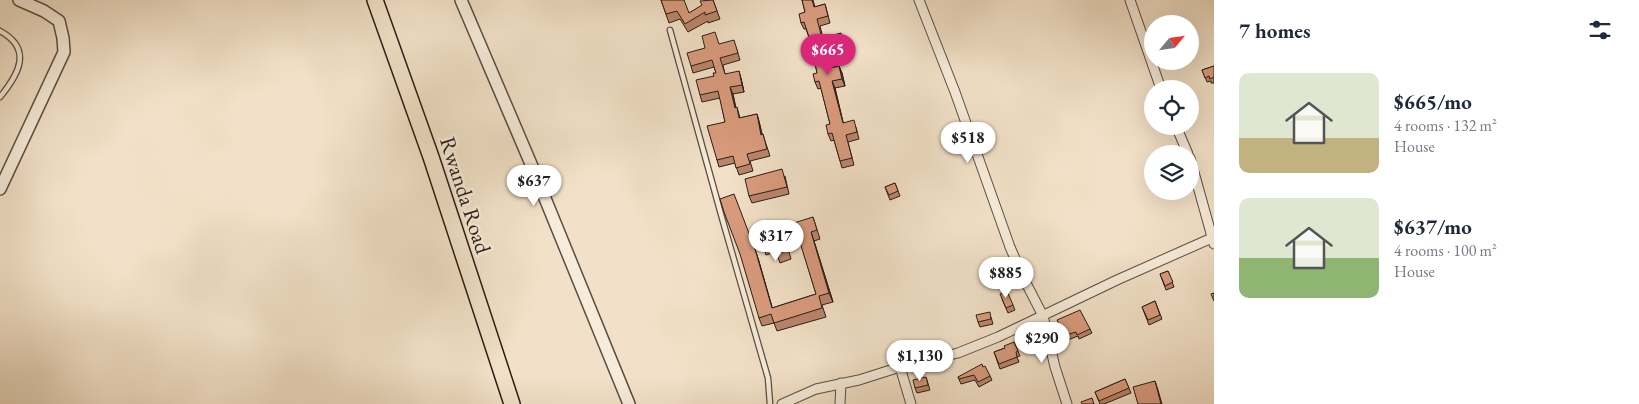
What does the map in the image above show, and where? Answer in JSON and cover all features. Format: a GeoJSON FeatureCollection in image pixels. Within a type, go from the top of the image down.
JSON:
{"type":"FeatureCollection","features":[{"type":"Feature","properties":{"kind":"highway","name":"Rwanda Road"},"geometry":{"type":"LineString","coordinates":[[375,0],[431,157],[512,404]]}},
{"type":"Feature","properties":{"kind":"street"},"geometry":{"type":"LineString","coordinates":[[0,189],[64,52],[59,22],[44,11],[19,0]]}},
{"type":"Feature","properties":{"kind":"street"},"geometry":{"type":"LineString","coordinates":[[461,0],[531,164],[629,404]]}},
{"type":"Feature","properties":{"kind":"street"},"geometry":{"type":"LineString","coordinates":[[919,0],[1010,247],[1043,316],[1055,368],[1067,404]]}},
{"type":"Feature","properties":{"kind":"street"},"geometry":{"type":"LineString","coordinates":[[1130,0],[1157,80]]}},
{"type":"Feature","properties":{"kind":"street"},"geometry":{"type":"LineString","coordinates":[[782,404],[816,389],[875,376],[900,367],[958,353],[1043,316],[1117,280],[1213,240],[1199,190]]}},
{"type":"Feature","properties":{"kind":"street"},"geometry":{"type":"LineString","coordinates":[[900,367],[910,404]]}},
{"type":"Feature","properties":{"kind":"street"},"geometry":{"type":"LineString","coordinates":[[840,404],[841,383]]}},
{"type":"Feature","properties":{"kind":"lane"},"geometry":{"type":"LineString","coordinates":[[670,30],[768,378],[770,404]]}},
{"type":"Feature","properties":{"kind":"lane"},"geometry":{"type":"LineString","coordinates":[[0,31],[13,40],[20,49],[21,57],[16,72],[0,97]]}},
{"type":"Feature","properties":{"kind":"building"},"geometry":{"type":"Polygon","coordinates":[[[661,0],[684,0],[689,13],[702,5],[700,1],[713,0],[717,11],[705,15],[705,12],[685,24],[677,11],[666,14],[661,0]]]}},
{"type":"Feature","properties":{"kind":"building"},"geometry":{"type":"Polygon","coordinates":[[[802,0],[812,0],[814,7],[825,4],[828,16],[817,19],[822,38],[841,33],[844,43],[825,48],[830,68],[839,66],[842,79],[832,81],[843,123],[854,120],[857,132],[846,135],[852,158],[840,161],[832,133],[828,134],[826,125],[830,124],[819,81],[815,82],[813,74],[817,73],[811,43],[804,22],[801,23],[799,14],[805,12],[802,0]]]}},
{"type":"Feature","properties":{"kind":"building"},"geometry":{"type":"Polygon","coordinates":[[[715,32],[719,44],[734,40],[738,53],[720,58],[725,74],[739,71],[742,85],[730,87],[735,108],[737,107],[739,118],[757,114],[761,135],[763,134],[767,149],[747,154],[750,164],[736,168],[733,156],[717,160],[707,126],[725,122],[718,91],[700,95],[696,80],[714,76],[713,73],[716,73],[712,60],[691,66],[687,53],[705,48],[702,36],[715,32]]]}},
{"type":"Feature","properties":{"kind":"building"},"geometry":{"type":"Polygon","coordinates":[[[1214,66],[1214,77],[1210,79],[1209,76],[1205,78],[1202,70],[1214,66]]]}},
{"type":"Feature","properties":{"kind":"building"},"geometry":{"type":"Polygon","coordinates":[[[782,169],[787,187],[749,196],[745,179],[782,169]]]}},
{"type":"Feature","properties":{"kind":"building"},"geometry":{"type":"Polygon","coordinates":[[[895,183],[898,191],[889,195],[885,187],[895,183]]]}},
{"type":"Feature","properties":{"kind":"building"},"geometry":{"type":"Polygon","coordinates":[[[734,194],[755,249],[772,308],[816,294],[798,236],[785,240],[788,250],[777,254],[774,243],[763,246],[759,234],[813,217],[817,230],[811,232],[829,293],[819,296],[822,308],[774,323],[771,314],[759,318],[740,254],[720,199],[734,194]]]}},
{"type":"Feature","properties":{"kind":"building"},"geometry":{"type":"Polygon","coordinates":[[[1168,271],[1173,282],[1165,286],[1160,274],[1168,271]]]}},
{"type":"Feature","properties":{"kind":"building"},"geometry":{"type":"Polygon","coordinates":[[[1007,291],[1013,305],[1006,308],[1000,294],[1007,291]]]}},
{"type":"Feature","properties":{"kind":"building"},"geometry":{"type":"Polygon","coordinates":[[[1155,301],[1160,315],[1148,320],[1142,307],[1155,301]]]}},
{"type":"Feature","properties":{"kind":"building"},"geometry":{"type":"Polygon","coordinates":[[[1080,310],[1090,329],[1077,335],[1076,332],[1066,335],[1065,331],[1059,333],[1056,325],[1059,324],[1057,320],[1080,310]]]}},
{"type":"Feature","properties":{"kind":"building"},"geometry":{"type":"Polygon","coordinates":[[[990,312],[991,319],[978,322],[976,315],[990,312]]]}},
{"type":"Feature","properties":{"kind":"building"},"geometry":{"type":"Polygon","coordinates":[[[1014,342],[1018,351],[1016,352],[1017,357],[999,364],[994,352],[1014,342]]]}},
{"type":"Feature","properties":{"kind":"building"},"geometry":{"type":"Polygon","coordinates":[[[982,364],[990,376],[978,382],[974,375],[959,379],[958,377],[982,364]]]}},
{"type":"Feature","properties":{"kind":"building"},"geometry":{"type":"Polygon","coordinates":[[[926,377],[928,385],[915,388],[913,380],[926,377]]]}},
{"type":"Feature","properties":{"kind":"building"},"geometry":{"type":"Polygon","coordinates":[[[1125,379],[1129,388],[1099,401],[1095,392],[1125,379]]]}},
{"type":"Feature","properties":{"kind":"building"},"geometry":{"type":"Polygon","coordinates":[[[1155,381],[1161,404],[1138,404],[1133,387],[1155,381]]]}},
{"type":"Feature","properties":{"kind":"building"},"geometry":{"type":"Polygon","coordinates":[[[1092,398],[1094,404],[1082,404],[1081,402],[1092,398]]]}}]}
